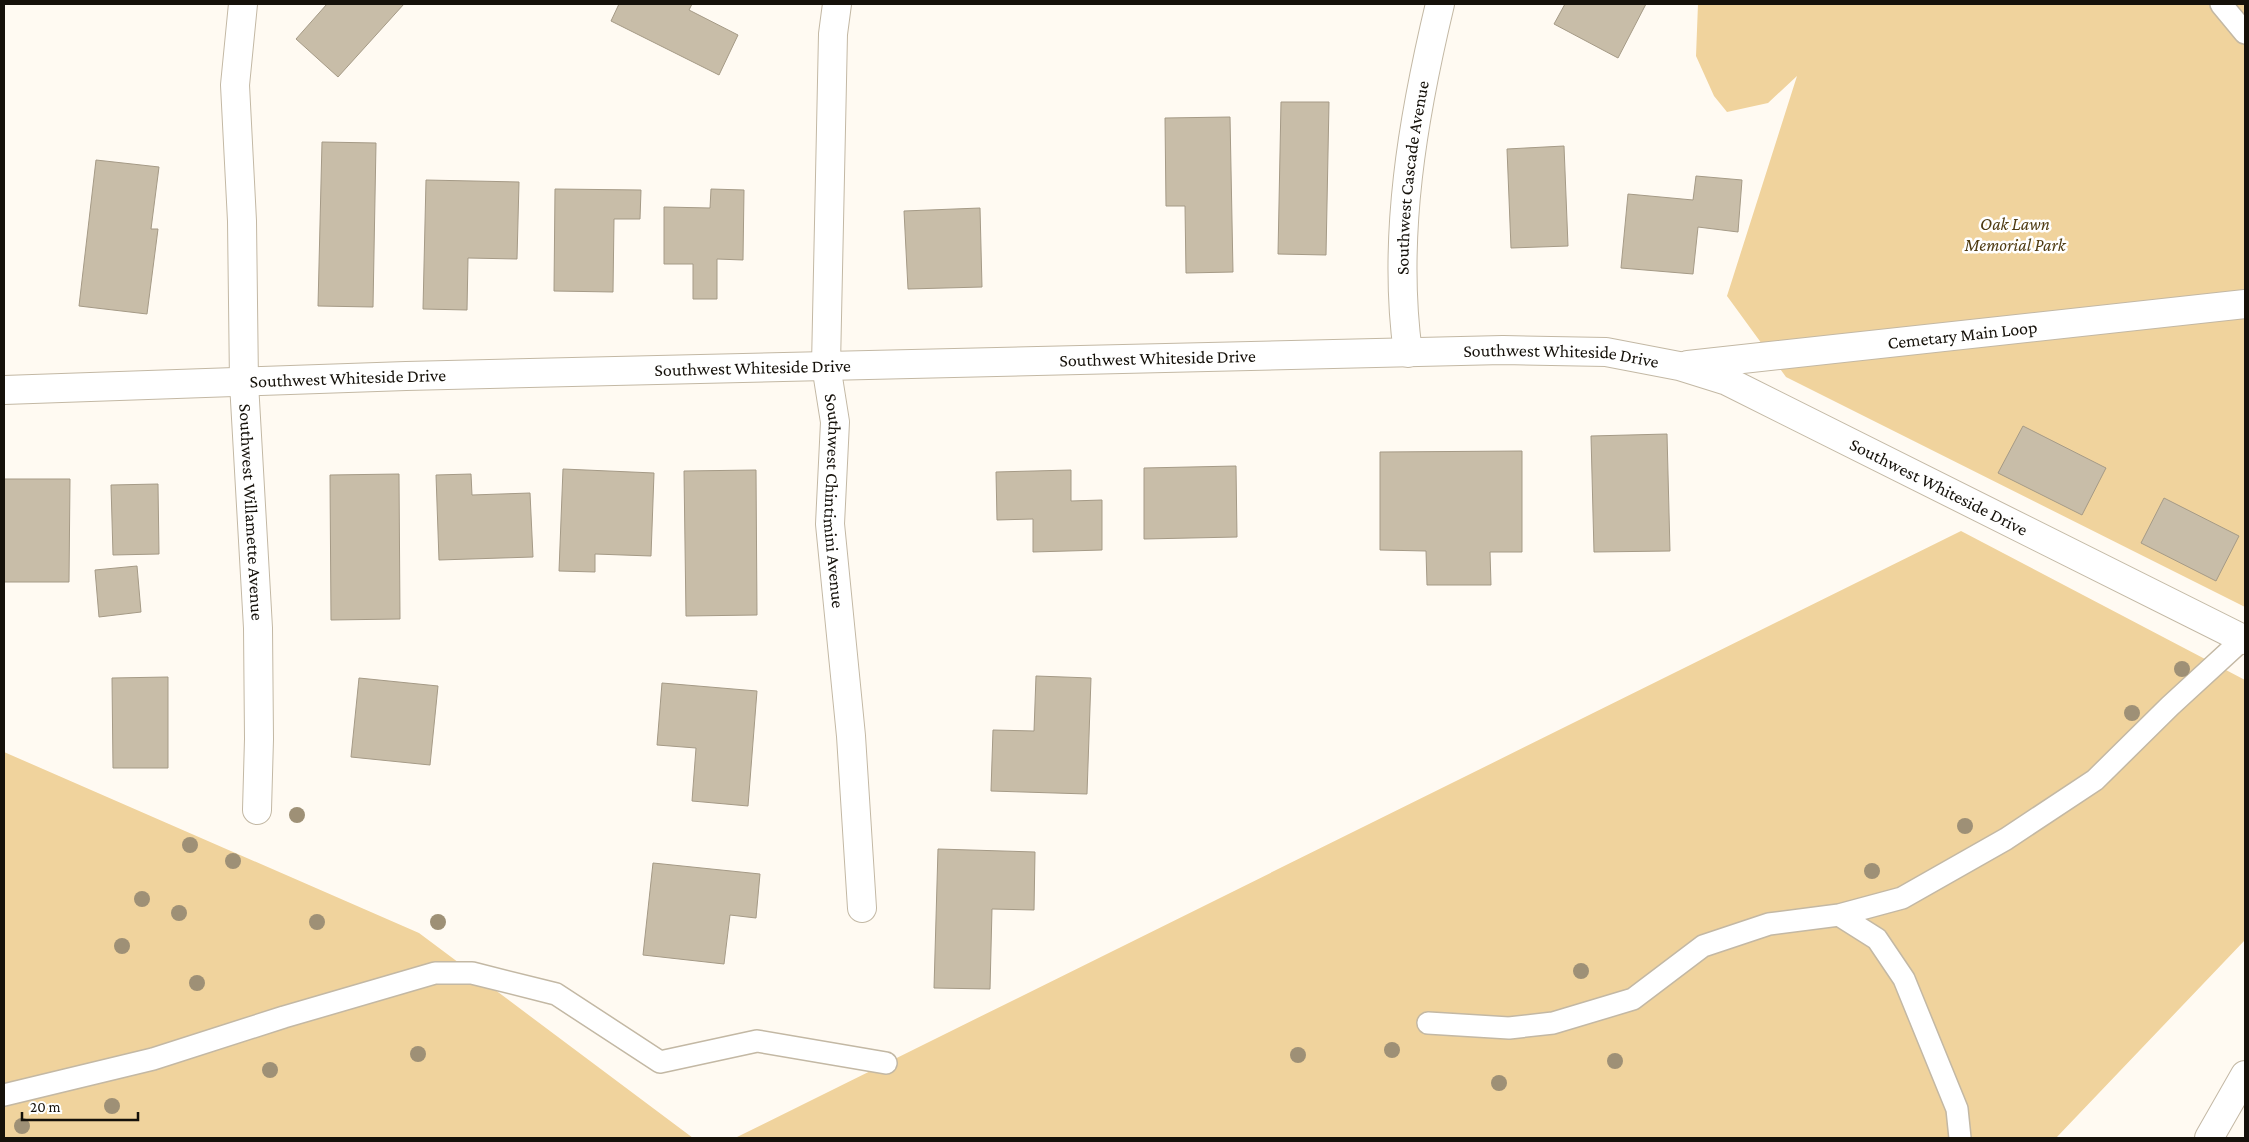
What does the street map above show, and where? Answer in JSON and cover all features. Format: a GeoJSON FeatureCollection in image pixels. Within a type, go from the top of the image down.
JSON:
{"type":"FeatureCollection","features":[{"type":"Feature","properties":{"kind":"street","name":"Southwest Willamette Avenue"},"geometry":{"type":"LineString","coordinates":[[243,4],[235,85],[242,221],[244,383],[258,628],[259,739],[257,810]]}},
{"type":"Feature","properties":{"kind":"street","name":"Southwest Chintimini Avenue"},"geometry":{"type":"LineString","coordinates":[[836,4],[833,34],[826,365],[835,422],[830,524],[851,736],[862,908]]}},
{"type":"Feature","properties":{"kind":"street","name":"Southwest Cascade Avenue"},"geometry":{"type":"LineString","coordinates":[[1408,353],[1401,275],[1409,170],[1425,66],[1440,4]]}},
{"type":"Feature","properties":{"kind":"street","name":"Cemetary Main Loop"},"geometry":{"type":"LineString","coordinates":[[1679,366],[2245,304]]}},
{"type":"Feature","properties":{"kind":"street","name":"Southwest Whiteside Drive"},"geometry":{"type":"LineString","coordinates":[[4,390],[406,376],[826,365],[1503,350],[1606,352],[1679,366],[1727,381],[2244,640]]}},
{"type":"Feature","properties":{"kind":"street"},"geometry":{"type":"LineString","coordinates":[[2209,1138],[2245,1075]]}},
{"type":"Feature","properties":{"kind":"lane"},"geometry":{"type":"LineString","coordinates":[[2221,4],[2245,33]]}},
{"type":"Feature","properties":{"kind":"lane"},"geometry":{"type":"LineString","coordinates":[[1428,1023],[1509,1028],[1553,1023],[1633,999],[1703,946],[1769,924],[1839,915],[1902,898],[2006,840],[2095,780],[2170,706],[2244,640]]}},
{"type":"Feature","properties":{"kind":"lane"},"geometry":{"type":"LineString","coordinates":[[1839,915],[1877,939],[1904,979],[1957,1109],[1960,1138]]}},
{"type":"Feature","properties":{"kind":"lane"},"geometry":{"type":"LineString","coordinates":[[4,1095],[153,1059],[284,1017],[435,974],[472,974],[556,994],[660,1062],[757,1041],[886,1063]]}},
{"type":"Feature","properties":{"kind":"green space","name":"Oak Lawn Memorial Park"},"geometry":{"type":"Polygon","coordinates":[[[1698,4],[2245,4],[2245,607],[1786,377],[1727,296],[1797,76],[1768,103],[1727,112],[1714,96],[1696,56],[1698,4]]]}},
{"type":"Feature","properties":{"kind":"green space"},"geometry":{"type":"Polygon","coordinates":[[[1961,531],[2245,680],[2245,940],[2056,1138],[735,1138],[1961,531]]]}},
{"type":"Feature","properties":{"kind":"green space"},"geometry":{"type":"Polygon","coordinates":[[[4,752],[419,933],[693,1138],[4,1138],[4,752]]]}},
{"type":"Feature","properties":{"kind":"building"},"geometry":{"type":"Polygon","coordinates":[[[327,4],[404,4],[338,77],[296,39],[327,4]]]}},
{"type":"Feature","properties":{"kind":"building"},"geometry":{"type":"Polygon","coordinates":[[[619,4],[692,4],[689,10],[738,35],[719,75],[611,21],[619,4]]]}},
{"type":"Feature","properties":{"kind":"building"},"geometry":{"type":"Polygon","coordinates":[[[1565,4],[1646,4],[1618,58],[1554,24],[1565,4]]]}},
{"type":"Feature","properties":{"kind":"building"},"geometry":{"type":"Polygon","coordinates":[[[1281,102],[1329,102],[1326,255],[1278,254],[1281,102]]]}},
{"type":"Feature","properties":{"kind":"building"},"geometry":{"type":"Polygon","coordinates":[[[1230,117],[1233,272],[1186,273],[1185,206],[1166,206],[1165,118],[1230,117]]]}},
{"type":"Feature","properties":{"kind":"building"},"geometry":{"type":"Polygon","coordinates":[[[322,142],[376,143],[373,307],[318,306],[322,142]]]}},
{"type":"Feature","properties":{"kind":"building"},"geometry":{"type":"Polygon","coordinates":[[[1564,146],[1568,246],[1511,248],[1507,149],[1564,146]]]}},
{"type":"Feature","properties":{"kind":"building"},"geometry":{"type":"Polygon","coordinates":[[[96,160],[159,167],[151,229],[158,229],[147,314],[79,306],[96,160]]]}},
{"type":"Feature","properties":{"kind":"building"},"geometry":{"type":"Polygon","coordinates":[[[1696,176],[1742,180],[1738,232],[1698,227],[1693,274],[1621,268],[1628,194],[1693,200],[1696,176]]]}},
{"type":"Feature","properties":{"kind":"building"},"geometry":{"type":"Polygon","coordinates":[[[426,180],[519,182],[517,259],[468,258],[467,310],[423,309],[426,180]]]}},
{"type":"Feature","properties":{"kind":"building"},"geometry":{"type":"Polygon","coordinates":[[[555,189],[641,190],[640,219],[614,219],[613,292],[554,291],[555,189]]]}},
{"type":"Feature","properties":{"kind":"building"},"geometry":{"type":"Polygon","coordinates":[[[711,189],[744,190],[743,260],[717,259],[717,299],[693,299],[693,264],[664,264],[664,207],[710,208],[711,189]]]}},
{"type":"Feature","properties":{"kind":"building"},"geometry":{"type":"Polygon","coordinates":[[[980,208],[982,287],[908,289],[904,211],[980,208]]]}},
{"type":"Feature","properties":{"kind":"building"},"geometry":{"type":"Polygon","coordinates":[[[2023,426],[2106,468],[2082,515],[1998,473],[2023,426]]]}},
{"type":"Feature","properties":{"kind":"building"},"geometry":{"type":"Polygon","coordinates":[[[1667,434],[1670,551],[1594,552],[1591,436],[1667,434]]]}},
{"type":"Feature","properties":{"kind":"building"},"geometry":{"type":"Polygon","coordinates":[[[1522,451],[1522,552],[1490,552],[1491,585],[1427,585],[1426,551],[1380,550],[1380,452],[1522,451]]]}},
{"type":"Feature","properties":{"kind":"building"},"geometry":{"type":"Polygon","coordinates":[[[1236,466],[1237,537],[1144,539],[1144,468],[1236,466]]]}},
{"type":"Feature","properties":{"kind":"building"},"geometry":{"type":"Polygon","coordinates":[[[563,469],[654,473],[651,556],[595,554],[595,572],[559,571],[563,469]]]}},
{"type":"Feature","properties":{"kind":"building"},"geometry":{"type":"Polygon","coordinates":[[[756,470],[757,615],[686,616],[684,471],[756,470]]]}},
{"type":"Feature","properties":{"kind":"building"},"geometry":{"type":"Polygon","coordinates":[[[1071,470],[1071,501],[1102,500],[1102,550],[1033,552],[1033,519],[997,520],[996,472],[1071,470]]]}},
{"type":"Feature","properties":{"kind":"building"},"geometry":{"type":"Polygon","coordinates":[[[399,474],[400,619],[331,620],[330,475],[399,474]]]}},
{"type":"Feature","properties":{"kind":"building"},"geometry":{"type":"Polygon","coordinates":[[[471,474],[472,495],[530,493],[533,557],[439,560],[436,475],[471,474]]]}},
{"type":"Feature","properties":{"kind":"building"},"geometry":{"type":"Polygon","coordinates":[[[4,479],[70,479],[69,582],[4,582],[4,479]]]}},
{"type":"Feature","properties":{"kind":"building"},"geometry":{"type":"Polygon","coordinates":[[[158,484],[159,554],[113,555],[111,485],[158,484]]]}},
{"type":"Feature","properties":{"kind":"building"},"geometry":{"type":"Polygon","coordinates":[[[2164,498],[2239,536],[2216,581],[2141,543],[2164,498]]]}},
{"type":"Feature","properties":{"kind":"building"},"geometry":{"type":"Polygon","coordinates":[[[137,566],[141,612],[99,617],[95,570],[137,566]]]}},
{"type":"Feature","properties":{"kind":"building"},"geometry":{"type":"Polygon","coordinates":[[[1036,676],[1091,678],[1087,794],[991,791],[993,730],[1034,731],[1036,676]]]}},
{"type":"Feature","properties":{"kind":"building"},"geometry":{"type":"Polygon","coordinates":[[[168,677],[168,768],[113,768],[112,678],[168,677]]]}},
{"type":"Feature","properties":{"kind":"building"},"geometry":{"type":"Polygon","coordinates":[[[359,678],[438,686],[430,765],[351,757],[359,678]]]}},
{"type":"Feature","properties":{"kind":"building"},"geometry":{"type":"Polygon","coordinates":[[[662,683],[757,691],[748,806],[692,801],[696,748],[657,745],[662,683]]]}},
{"type":"Feature","properties":{"kind":"building"},"geometry":{"type":"Polygon","coordinates":[[[938,849],[1035,852],[1034,910],[992,909],[990,989],[934,988],[938,849]]]}},
{"type":"Feature","properties":{"kind":"building"},"geometry":{"type":"Polygon","coordinates":[[[653,863],[760,874],[756,918],[730,915],[724,964],[643,955],[653,863]]]}}]}
